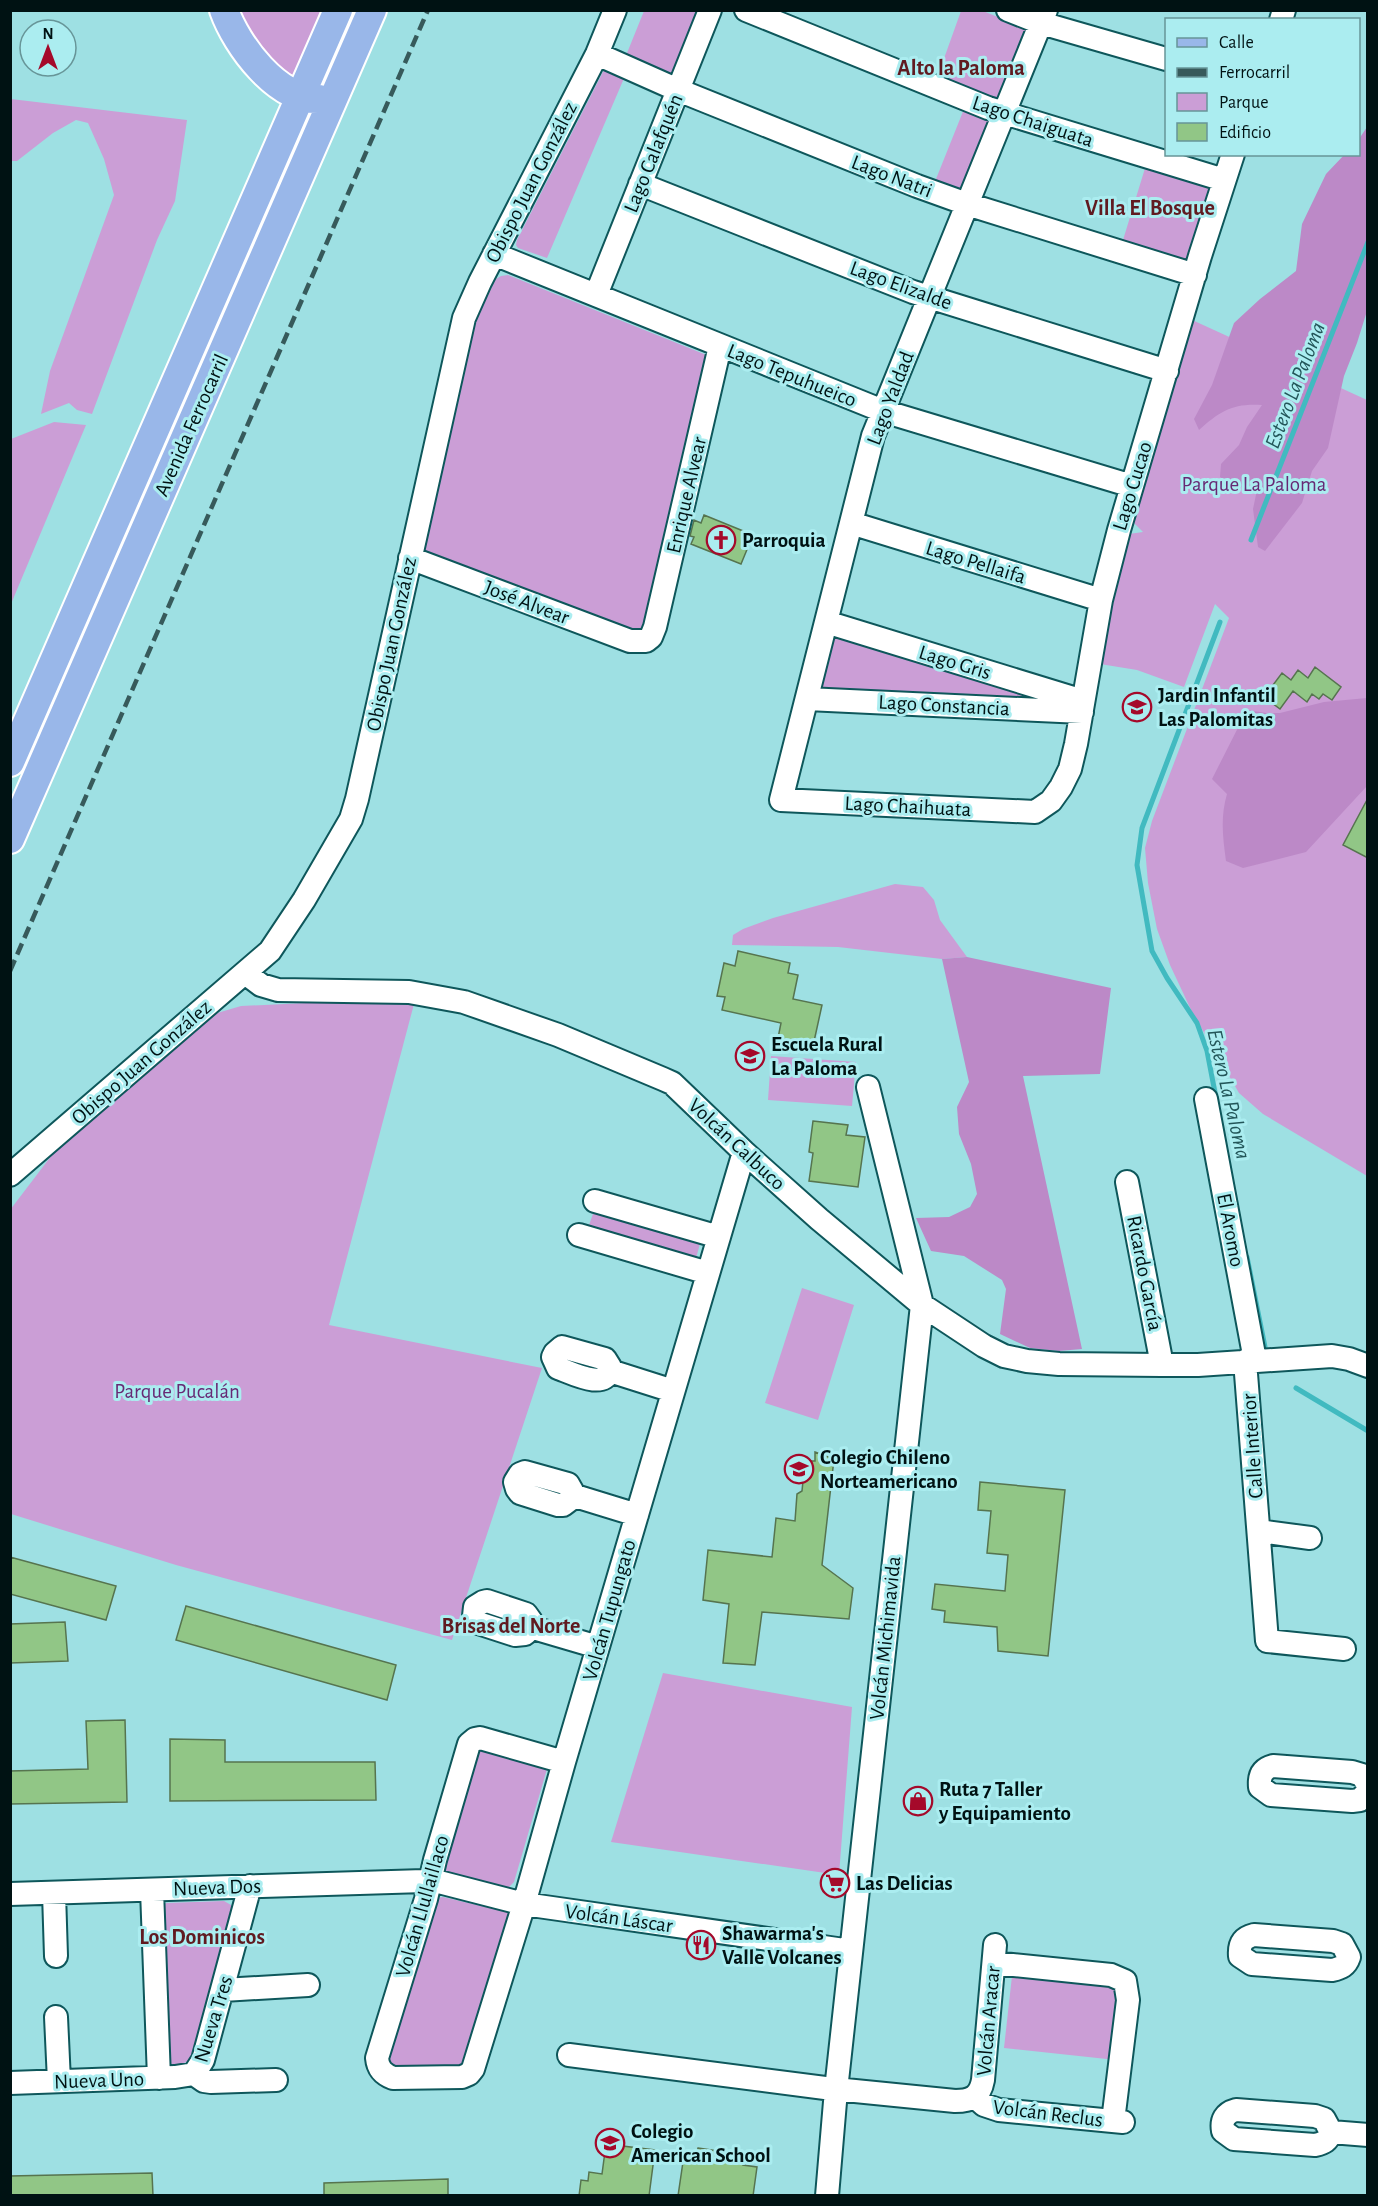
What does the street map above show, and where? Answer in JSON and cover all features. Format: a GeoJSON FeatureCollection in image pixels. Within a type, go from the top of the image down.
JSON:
{"type":"FeatureCollection","features":[{"type":"Feature","properties":{"kind":"main road"},"geometry":{"type":"LineString","coordinates":[[224,10],[241,45],[262,70],[286,89],[301,97],[318,100],[337,92]]}},
{"type":"Feature","properties":{"kind":"main road","name":"Avenida Ferrocarril"},"geometry":{"type":"LineString","coordinates":[[10,762],[338,10]]}},
{"type":"Feature","properties":{"kind":"main road","name":"Avenida Ferrocarril"},"geometry":{"type":"LineString","coordinates":[[10,839],[372,10]]}},
{"type":"Feature","properties":{"kind":"main road"},"geometry":{"type":"LineString","coordinates":[[262,70],[277,120],[279,149]]}},
{"type":"Feature","properties":{"kind":"street","name":"Obispo Juan González"},"geometry":{"type":"LineString","coordinates":[[10,1175],[270,951],[304,900],[351,819],[463,323],[494,254],[597,54],[615,10]]}},
{"type":"Feature","properties":{"kind":"street","name":"Lago Calafquén"},"geometry":{"type":"LineString","coordinates":[[596,295],[710,10]]}},
{"type":"Feature","properties":{"kind":"street","name":"Lago Chaiguata"},"geometry":{"type":"LineString","coordinates":[[746,10],[928,85],[1003,113],[1224,180]]}},
{"type":"Feature","properties":{"kind":"street"},"geometry":{"type":"LineString","coordinates":[[1008,10],[1043,17],[1165,58]]}},
{"type":"Feature","properties":{"kind":"street","name":"Lago Yaldad"},"geometry":{"type":"LineString","coordinates":[[781,800],[873,436],[1043,17]]}},
{"type":"Feature","properties":{"kind":"street","name":"Lago Natri"},"geometry":{"type":"LineString","coordinates":[[597,54],[678,90],[917,186],[967,204],[1195,275]]}},
{"type":"Feature","properties":{"kind":"street","name":"Lago Cucao"},"geometry":{"type":"LineString","coordinates":[[1035,812],[1051,801],[1065,778],[1076,744],[1101,600],[1132,486],[1232,156]]}},
{"type":"Feature","properties":{"kind":"street","name":"Lago Elizalde"},"geometry":{"type":"LineString","coordinates":[[640,184],[930,298],[1167,371]]}},
{"type":"Feature","properties":{"kind":"street","name":"Lago Tepuhueico"},"geometry":{"type":"LineString","coordinates":[[494,254],[883,411],[1132,486]]}},
{"type":"Feature","properties":{"kind":"street","name":"Enrique Alvear"},"geometry":{"type":"LineString","coordinates":[[646,641],[651,637],[655,627],[720,346]]}},
{"type":"Feature","properties":{"kind":"street","name":"Lago Pellaifa"},"geometry":{"type":"LineString","coordinates":[[851,523],[1101,600]]}},
{"type":"Feature","properties":{"kind":"street","name":"José Alvear"},"geometry":{"type":"LineString","coordinates":[[410,558],[630,641],[646,641]]}},
{"type":"Feature","properties":{"kind":"street","name":"Lago Gris"},"geometry":{"type":"LineString","coordinates":[[826,622],[1082,706]]}},
{"type":"Feature","properties":{"kind":"street","name":"Lago Constancia"},"geometry":{"type":"LineString","coordinates":[[807,699],[1082,706]]}},
{"type":"Feature","properties":{"kind":"street","name":"Lago Chaihuata"},"geometry":{"type":"LineString","coordinates":[[781,800],[1035,812]]}},
{"type":"Feature","properties":{"kind":"street","name":"Volcán Calbuco"},"geometry":{"type":"LineString","coordinates":[[245,973],[261,985],[278,990],[409,992],[464,1002],[611,1056],[672,1083],[819,1219],[922,1305],[984,1346],[1004,1356],[1059,1364],[1162,1365],[1198,1365],[1332,1356],[1368,1366]]}},
{"type":"Feature","properties":{"kind":"street","name":"Volcán Michimavida"},"geometry":{"type":"LineString","coordinates":[[826,2196],[922,1305],[868,1087]]}},
{"type":"Feature","properties":{"kind":"street","name":"El Aromo"},"geometry":{"type":"LineString","coordinates":[[1206,1099],[1250,1361]]}},
{"type":"Feature","properties":{"kind":"street","name":"Volcán Tupungato"},"geometry":{"type":"LineString","coordinates":[[473,2069],[524,1904],[744,1152]]}},
{"type":"Feature","properties":{"kind":"street","name":"Ricardo García"},"geometry":{"type":"LineString","coordinates":[[1127,1182],[1162,1365]]}},
{"type":"Feature","properties":{"kind":"street"},"geometry":{"type":"LineString","coordinates":[[596,1201],[719,1237]]}},
{"type":"Feature","properties":{"kind":"street"},"geometry":{"type":"LineString","coordinates":[[579,1235],[708,1273]]}},
{"type":"Feature","properties":{"kind":"street","name":"Calle Interior"},"geometry":{"type":"LineString","coordinates":[[1250,1361],[1267,1641],[1344,1649]]}},
{"type":"Feature","properties":{"kind":"street"},"geometry":{"type":"LineString","coordinates":[[610,1371],[674,1391]]}},
{"type":"Feature","properties":{"kind":"street"},"geometry":{"type":"LineString","coordinates":[[572,1495],[637,1515]]}},
{"type":"Feature","properties":{"kind":"street"},"geometry":{"type":"LineString","coordinates":[[1259,1531],[1310,1538]]}},
{"type":"Feature","properties":{"kind":"street"},"geometry":{"type":"LineString","coordinates":[[531,1626],[598,1647]]}},
{"type":"Feature","properties":{"kind":"street","name":"Volcán Llullaillaco"},"geometry":{"type":"LineString","coordinates":[[473,2069],[462,2077],[393,2078],[380,2070],[378,2064],[377,2058],[427,1881],[471,1741],[480,1738],[564,1762]]}},
{"type":"Feature","properties":{"kind":"street","name":"Volcán Láscar"},"geometry":{"type":"LineString","coordinates":[[427,1881],[524,1904],[851,1951]]}},
{"type":"Feature","properties":{"kind":"street","name":"Nueva Dos"},"geometry":{"type":"LineString","coordinates":[[10,1894],[427,1881]]}},
{"type":"Feature","properties":{"kind":"street","name":"Nueva Tres"},"geometry":{"type":"LineString","coordinates":[[191,2075],[203,2060],[250,1886]]}},
{"type":"Feature","properties":{"kind":"street"},"geometry":{"type":"LineString","coordinates":[[152,1890],[159,2078]]}},
{"type":"Feature","properties":{"kind":"street"},"geometry":{"type":"LineString","coordinates":[[54,1893],[56,1956]]}},
{"type":"Feature","properties":{"kind":"street","name":"Volcán Aracar"},"geometry":{"type":"LineString","coordinates":[[569,2055],[836,2090],[955,2101],[969,2100],[979,2093],[983,2080],[994,1954],[1111,1975],[1125,1982],[1128,1992],[1118,2122]]}},
{"type":"Feature","properties":{"kind":"street"},"geometry":{"type":"LineString","coordinates":[[223,1990],[308,1985]]}},
{"type":"Feature","properties":{"kind":"street"},"geometry":{"type":"LineString","coordinates":[[56,2017],[59,2081]]}},
{"type":"Feature","properties":{"kind":"street","name":"Nueva Uno"},"geometry":{"type":"LineString","coordinates":[[10,2083],[191,2075],[211,2082],[276,2080]]}},
{"type":"Feature","properties":{"kind":"street","name":"Volcán Reclus"},"geometry":{"type":"LineString","coordinates":[[975,2097],[984,2105],[999,2110],[1118,2122]]}},
{"type":"Feature","properties":{"kind":"street"},"geometry":{"type":"LineString","coordinates":[[1331,2132],[1368,2135]]}},
{"type":"Feature","properties":{"kind":"green space"},"geometry":{"type":"Polygon","coordinates":[[[234,11],[321,11],[318,28],[295,80],[281,77],[234,11]]]}},
{"type":"Feature","properties":{"kind":"green space"},"geometry":{"type":"Polygon","coordinates":[[[644,11],[699,11],[675,74],[663,75],[625,58],[644,11]]]}},
{"type":"Feature","properties":{"kind":"green space"},"geometry":{"type":"Polygon","coordinates":[[[961,11],[983,11],[1027,29],[997,101],[937,78],[961,11]]]}},
{"type":"Feature","properties":{"kind":"green space"},"geometry":{"type":"Polygon","coordinates":[[[606,66],[625,76],[547,258],[518,248],[517,240],[606,66]]]}},
{"type":"Feature","properties":{"kind":"green space"},"geometry":{"type":"Polygon","coordinates":[[[11,99],[187,120],[175,201],[157,240],[92,414],[77,410],[69,403],[41,414],[50,371],[114,195],[104,159],[88,123],[76,120],[53,133],[17,161],[11,161],[11,99]]]}},
{"type":"Feature","properties":{"kind":"green space"},"geometry":{"type":"Polygon","coordinates":[[[964,109],[990,119],[959,194],[934,184],[964,109]]]}},
{"type":"Feature","properties":{"kind":"green space"},"geometry":{"type":"Polygon","coordinates":[[[1146,165],[1211,186],[1187,260],[1123,240],[1146,165]]]}},
{"type":"Feature","properties":{"kind":"green space"},"geometry":{"type":"Polygon","coordinates":[[[508,275],[709,357],[643,636],[420,552],[475,320],[496,279],[508,275]]]}},
{"type":"Feature","properties":{"kind":"green space","name":"Parque La Paloma"},"geometry":{"type":"Polygon","coordinates":[[[1190,319],[1367,400],[1367,1176],[1263,1114],[1239,1093],[1192,1012],[1170,965],[1157,929],[1148,883],[1145,848],[1152,821],[1229,618],[1215,604],[1184,687],[1137,670],[1100,664],[1110,608],[1129,534],[1143,532],[1126,515],[1190,319]]]}},
{"type":"Feature","properties":{"kind":"green space"},"geometry":{"type":"Polygon","coordinates":[[[54,422],[86,425],[11,604],[11,439],[54,422]]]}},
{"type":"Feature","properties":{"kind":"green space"},"geometry":{"type":"Polygon","coordinates":[[[835,629],[1060,701],[820,692],[835,629]]]}},
{"type":"Feature","properties":{"kind":"green space"},"geometry":{"type":"Polygon","coordinates":[[[895,884],[923,887],[934,900],[940,920],[967,957],[942,959],[838,947],[732,945],[733,935],[743,929],[773,918],[895,884]]]}},
{"type":"Feature","properties":{"kind":"green space","name":"Parque Pucalán"},"geometry":{"type":"Polygon","coordinates":[[[347,1001],[414,1004],[329,1325],[542,1368],[452,1640],[176,1565],[11,1514],[10,1210],[55,1151],[214,1014],[241,1006],[347,1001]]]}},
{"type":"Feature","properties":{"kind":"green space"},"geometry":{"type":"Polygon","coordinates":[[[771,1056],[856,1062],[852,1106],[768,1100],[771,1056]]]}},
{"type":"Feature","properties":{"kind":"green space"},"geometry":{"type":"Polygon","coordinates":[[[595,1208],[701,1240],[695,1262],[587,1231],[595,1208]]]}},
{"type":"Feature","properties":{"kind":"green space"},"geometry":{"type":"Polygon","coordinates":[[[802,1288],[854,1305],[818,1420],[765,1403],[802,1288]]]}},
{"type":"Feature","properties":{"kind":"green space"},"geometry":{"type":"Polygon","coordinates":[[[663,1673],[852,1707],[839,1875],[611,1842],[663,1673]]]}},
{"type":"Feature","properties":{"kind":"green space"},"geometry":{"type":"Polygon","coordinates":[[[478,1747],[546,1765],[547,1769],[514,1882],[509,1887],[503,1888],[445,1873],[441,1867],[478,1747]]]}},
{"type":"Feature","properties":{"kind":"green space"},"geometry":{"type":"Polygon","coordinates":[[[443,1897],[507,1912],[511,1915],[467,2068],[392,2073],[384,2065],[435,1898],[443,1897]]]}},
{"type":"Feature","properties":{"kind":"green space"},"geometry":{"type":"Polygon","coordinates":[[[224,1901],[231,1905],[233,1912],[195,2055],[183,2064],[169,2063],[161,1910],[166,1903],[224,1901]]]}},
{"type":"Feature","properties":{"kind":"green space"},"geometry":{"type":"Polygon","coordinates":[[[1012,1976],[1123,1987],[1116,2060],[1004,2048],[1012,1976]]]}},
{"type":"Feature","properties":{"kind":"shaded area"},"geometry":{"type":"Polygon","coordinates":[[[1367,127],[1367,311],[1344,376],[1328,448],[1312,471],[1302,503],[1265,551],[1258,547],[1253,509],[1257,490],[1255,478],[1238,489],[1220,477],[1221,464],[1239,445],[1247,427],[1262,405],[1235,407],[1221,413],[1199,430],[1194,419],[1212,385],[1234,323],[1296,271],[1302,224],[1326,174],[1343,156],[1360,156],[1360,138],[1367,127]]]}},
{"type":"Feature","properties":{"kind":"shaded area"},"geometry":{"type":"Polygon","coordinates":[[[1367,698],[1367,786],[1306,852],[1243,868],[1226,861],[1223,820],[1227,794],[1212,779],[1247,710],[1280,713],[1324,702],[1367,698]]]}},
{"type":"Feature","properties":{"kind":"shaded area"},"geometry":{"type":"Polygon","coordinates":[[[967,957],[1111,988],[1100,1074],[1023,1076],[1082,1349],[1059,1351],[1030,1348],[1000,1334],[1006,1289],[1002,1280],[964,1256],[931,1251],[916,1218],[949,1217],[970,1207],[977,1194],[971,1164],[959,1134],[957,1107],[969,1082],[942,959],[967,957]]]}},
{"type":"Feature","properties":{"kind":"building","name":"Parroquia"},"geometry":{"type":"Polygon","coordinates":[[[704,515],[753,535],[741,564],[691,544],[694,537],[690,536],[694,520],[701,523],[704,515]]]}},
{"type":"Feature","properties":{"kind":"building"},"geometry":{"type":"Polygon","coordinates":[[[1315,667],[1341,687],[1332,700],[1323,694],[1319,699],[1312,694],[1307,702],[1293,691],[1280,709],[1264,697],[1282,673],[1291,680],[1298,670],[1308,678],[1315,667]]]}},
{"type":"Feature","properties":{"kind":"building"},"geometry":{"type":"Polygon","coordinates":[[[1368,798],[1368,858],[1343,845],[1368,798]]]}},
{"type":"Feature","properties":{"kind":"building"},"geometry":{"type":"Polygon","coordinates":[[[738,951],[790,963],[788,973],[798,975],[793,999],[822,1005],[813,1046],[778,1038],[781,1023],[722,1010],[725,997],[717,996],[724,963],[735,966],[738,951]]]}},
{"type":"Feature","properties":{"kind":"building"},"geometry":{"type":"Polygon","coordinates":[[[813,1121],[848,1125],[846,1135],[865,1137],[858,1187],[809,1181],[813,1153],[809,1152],[813,1121]]]}},
{"type":"Feature","properties":{"kind":"building"},"geometry":{"type":"Polygon","coordinates":[[[815,1452],[834,1459],[822,1565],[853,1588],[849,1619],[762,1612],[755,1665],[723,1663],[729,1604],[703,1600],[708,1550],[772,1557],[776,1518],[795,1521],[797,1494],[802,1491],[805,1461],[815,1461],[815,1452]]]}},
{"type":"Feature","properties":{"kind":"building"},"geometry":{"type":"Polygon","coordinates":[[[980,1482],[1065,1490],[1048,1656],[998,1651],[997,1627],[944,1622],[945,1611],[932,1609],[935,1584],[1005,1591],[1008,1555],[987,1553],[991,1511],[978,1510],[980,1482]]]}},
{"type":"Feature","properties":{"kind":"building"},"geometry":{"type":"Polygon","coordinates":[[[10,1557],[116,1586],[106,1620],[10,1594],[10,1557]]]}},
{"type":"Feature","properties":{"kind":"building"},"geometry":{"type":"Polygon","coordinates":[[[186,1606],[396,1665],[387,1700],[176,1640],[186,1606]]]}},
{"type":"Feature","properties":{"kind":"building"},"geometry":{"type":"Polygon","coordinates":[[[65,1622],[68,1661],[10,1663],[10,1624],[65,1622]]]}},
{"type":"Feature","properties":{"kind":"building"},"geometry":{"type":"Polygon","coordinates":[[[125,1720],[127,1802],[10,1804],[10,1771],[88,1769],[86,1721],[125,1720]]]}},
{"type":"Feature","properties":{"kind":"building"},"geometry":{"type":"Polygon","coordinates":[[[170,1739],[225,1740],[225,1762],[375,1762],[376,1800],[170,1801],[170,1739]]]}},
{"type":"Feature","properties":{"kind":"building"},"geometry":{"type":"Polygon","coordinates":[[[606,2144],[655,2150],[649,2196],[579,2196],[581,2180],[588,2181],[589,2172],[602,2174],[606,2144]]]}},
{"type":"Feature","properties":{"kind":"building"},"geometry":{"type":"Polygon","coordinates":[[[698,2148],[744,2155],[743,2165],[757,2167],[753,2196],[678,2196],[684,2155],[696,2157],[698,2148]]]}},
{"type":"Feature","properties":{"kind":"building"},"geometry":{"type":"Polygon","coordinates":[[[152,2173],[153,2196],[10,2196],[10,2176],[152,2173]]]}},
{"type":"Feature","properties":{"kind":"building"},"geometry":{"type":"Polygon","coordinates":[[[448,2179],[448,2196],[324,2196],[324,2183],[448,2179]]]}},
{"type":"Feature","properties":{"kind":"waterway","name":"Estero La Paloma"},"geometry":{"type":"LineString","coordinates":[[1251,540],[1368,242]]}},
{"type":"Feature","properties":{"kind":"waterway","name":"Estero La Paloma"},"geometry":{"type":"LineString","coordinates":[[1216,1098],[1207,1051],[1197,1023],[1152,951],[1137,865],[1142,828],[1220,622]]}},
{"type":"Feature","properties":{"kind":"waterway","name":"Estero La Paloma"},"geometry":{"type":"LineString","coordinates":[[1247,1257],[1265,1347]]}},
{"type":"Feature","properties":{"kind":"waterway","name":"Estero La Paloma"},"geometry":{"type":"LineString","coordinates":[[1296,1388],[1368,1431]]}},
{"type":"Feature","properties":{"kind":"railway"},"geometry":{"type":"LineString","coordinates":[[10,971],[428,10]]}},
{"type":"Feature","properties":{"kind":"place","name":"Parroquia"},"geometry":{"type":"Point","coordinates":[721,540]}},
{"type":"Feature","properties":{"kind":"place","name":"Jardin Infantil Las Palomitas"},"geometry":{"type":"Point","coordinates":[1137,707]}},
{"type":"Feature","properties":{"kind":"place","name":"Escuela Rural La Paloma"},"geometry":{"type":"Point","coordinates":[750,1056]}},
{"type":"Feature","properties":{"kind":"place","name":"Colegio Chileno Norteamericano"},"geometry":{"type":"Point","coordinates":[799,1469]}},
{"type":"Feature","properties":{"kind":"place","name":"Ruta 7 Taller y Equipamiento"},"geometry":{"type":"Point","coordinates":[918,1801]}},
{"type":"Feature","properties":{"kind":"place","name":"Las Delicias"},"geometry":{"type":"Point","coordinates":[835,1883]}},
{"type":"Feature","properties":{"kind":"place","name":"Shawarma's Valle Volcanes"},"geometry":{"type":"Point","coordinates":[701,1945]}},
{"type":"Feature","properties":{"kind":"place","name":"Colegio American School"},"geometry":{"type":"Point","coordinates":[610,2143]}},
{"type":"Feature","properties":{"kind":"district","name":"Alto la Paloma"},"geometry":{"type":"Point","coordinates":[961,67]}},
{"type":"Feature","properties":{"kind":"district","name":"Villa El Bosque"},"geometry":{"type":"Point","coordinates":[1150,207]}},
{"type":"Feature","properties":{"kind":"district","name":"Brisas del Norte"},"geometry":{"type":"Point","coordinates":[511,1625]}},
{"type":"Feature","properties":{"kind":"district","name":"Los Dominicos"},"geometry":{"type":"Point","coordinates":[202,1936]}}]}
